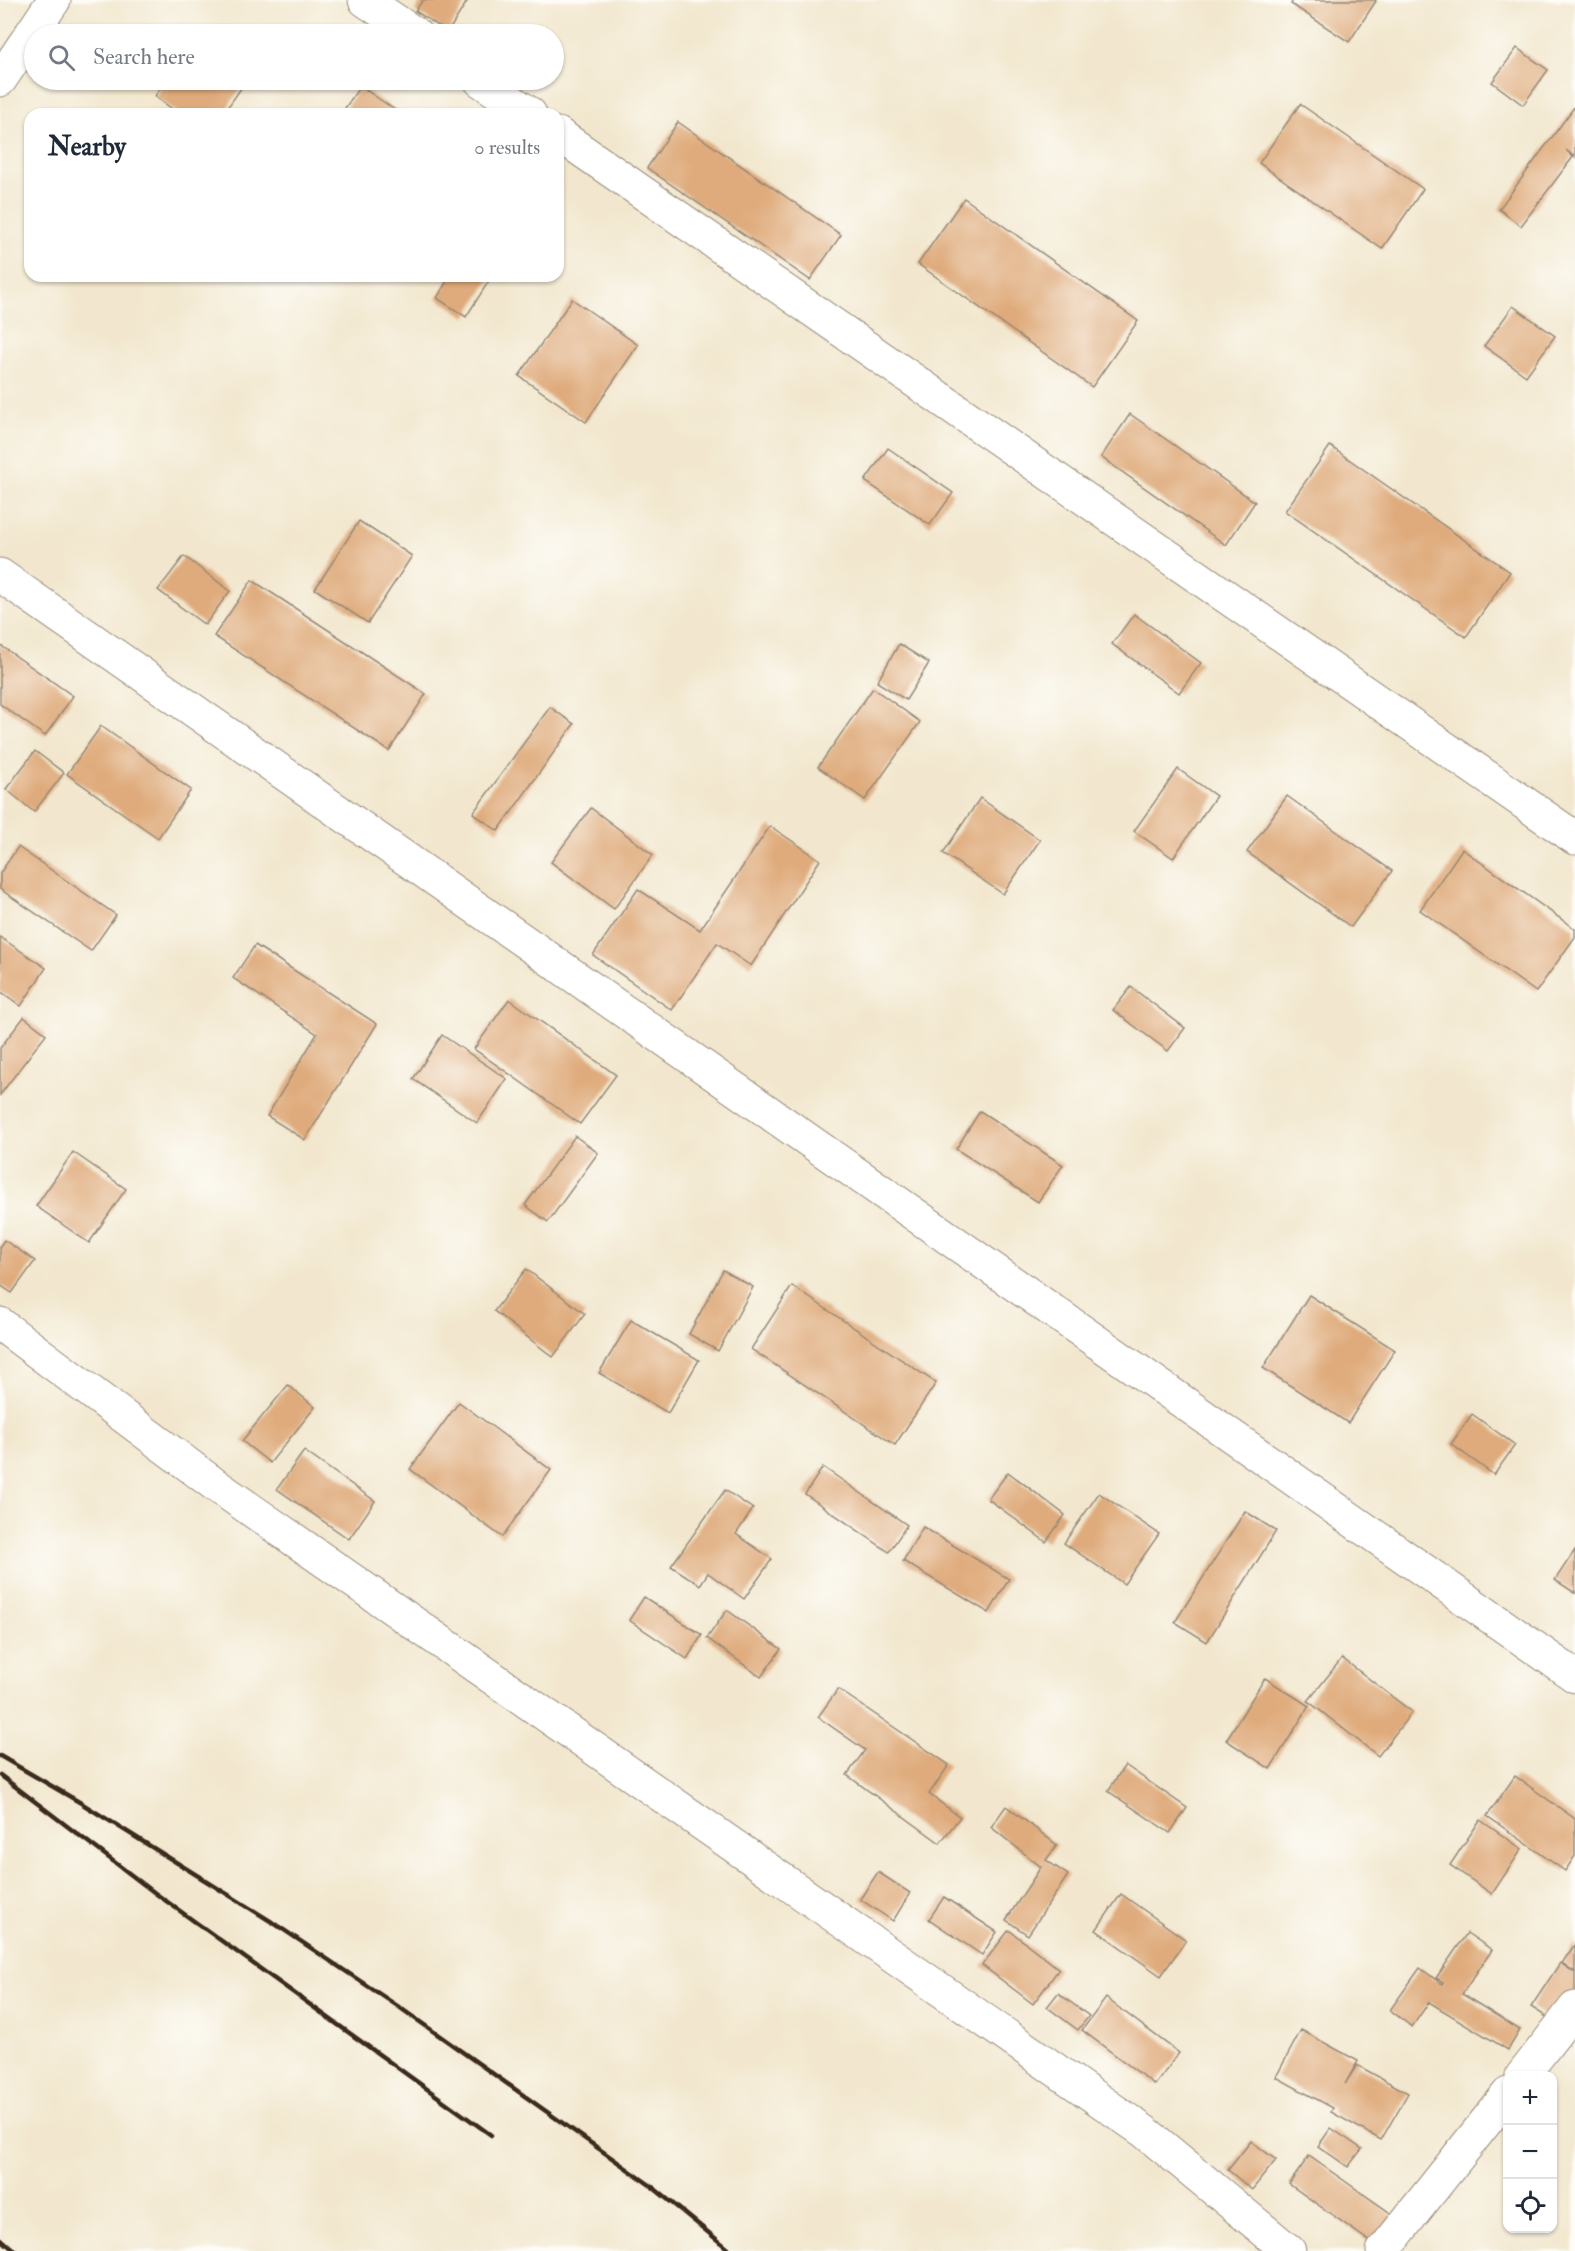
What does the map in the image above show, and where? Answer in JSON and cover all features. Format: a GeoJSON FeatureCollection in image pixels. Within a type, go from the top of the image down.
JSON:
{"type":"FeatureCollection","features":[{"type":"Feature","properties":{"kind":"street"},"geometry":{"type":"LineString","coordinates":[[38,24],[54,0]]}},
{"type":"Feature","properties":{"kind":"street"},"geometry":{"type":"LineString","coordinates":[[365,0],[400,24]]}},
{"type":"Feature","properties":{"kind":"street"},"geometry":{"type":"LineString","coordinates":[[0,80],[24,44]]}},
{"type":"Feature","properties":{"kind":"street"},"geometry":{"type":"LineString","coordinates":[[495,90],[521,108]]}},
{"type":"Feature","properties":{"kind":"street"},"geometry":{"type":"LineString","coordinates":[[564,138],[1575,838]]}},
{"type":"Feature","properties":{"kind":"street"},"geometry":{"type":"LineString","coordinates":[[0,575],[1575,1676]]}},
{"type":"Feature","properties":{"kind":"street"},"geometry":{"type":"LineString","coordinates":[[0,1324],[214,1484],[1145,2132],[1289,2251]]}},
{"type":"Feature","properties":{"kind":"street"},"geometry":{"type":"LineString","coordinates":[[1526,2071],[1575,2008]]}},
{"type":"Feature","properties":{"kind":"street"},"geometry":{"type":"LineString","coordinates":[[1383,2251],[1503,2100]]}},
{"type":"Feature","properties":{"kind":"building"},"geometry":{"type":"Polygon","coordinates":[[[423,0],[468,0],[453,24],[435,24],[415,11],[423,0]]]}},
{"type":"Feature","properties":{"kind":"building"},"geometry":{"type":"Polygon","coordinates":[[[1293,0],[1376,1],[1349,42],[1291,4],[1293,0]]]}},
{"type":"Feature","properties":{"kind":"building"},"geometry":{"type":"Polygon","coordinates":[[[1517,48],[1548,70],[1523,105],[1492,82],[1517,48]]]}},
{"type":"Feature","properties":{"kind":"building"},"geometry":{"type":"Polygon","coordinates":[[[159,90],[240,90],[227,108],[171,108],[155,96],[159,90]]]}},
{"type":"Feature","properties":{"kind":"building"},"geometry":{"type":"Polygon","coordinates":[[[357,90],[366,90],[392,108],[345,108],[357,90]]]}},
{"type":"Feature","properties":{"kind":"building"},"geometry":{"type":"Polygon","coordinates":[[[1300,104],[1423,189],[1382,249],[1259,163],[1300,104]]]}},
{"type":"Feature","properties":{"kind":"building"},"geometry":{"type":"Polygon","coordinates":[[[1575,106],[1575,157],[1566,150],[1573,157],[1521,226],[1499,209],[1575,106]]]}},
{"type":"Feature","properties":{"kind":"building"},"geometry":{"type":"Polygon","coordinates":[[[678,122],[841,235],[810,280],[647,168],[678,122]]]}},
{"type":"Feature","properties":{"kind":"building"},"geometry":{"type":"Polygon","coordinates":[[[964,198],[1138,321],[1092,387],[918,264],[964,198]]]}},
{"type":"Feature","properties":{"kind":"building"},"geometry":{"type":"Polygon","coordinates":[[[446,282],[488,282],[466,317],[437,298],[446,282]]]}},
{"type":"Feature","properties":{"kind":"building"},"geometry":{"type":"Polygon","coordinates":[[[572,299],[638,345],[586,422],[519,376],[572,299]]]}},
{"type":"Feature","properties":{"kind":"building"},"geometry":{"type":"Polygon","coordinates":[[[1513,306],[1555,336],[1526,376],[1484,346],[1513,306]]]}},
{"type":"Feature","properties":{"kind":"building"},"geometry":{"type":"Polygon","coordinates":[[[1130,414],[1255,502],[1226,545],[1101,457],[1130,414]]]}},
{"type":"Feature","properties":{"kind":"building"},"geometry":{"type":"Polygon","coordinates":[[[1330,446],[1510,572],[1466,637],[1285,511],[1330,446]]]}},
{"type":"Feature","properties":{"kind":"building"},"geometry":{"type":"Polygon","coordinates":[[[888,448],[953,493],[930,525],[865,481],[888,448]]]}},
{"type":"Feature","properties":{"kind":"building"},"geometry":{"type":"Polygon","coordinates":[[[359,521],[412,556],[368,623],[315,589],[359,521]]]}},
{"type":"Feature","properties":{"kind":"building"},"geometry":{"type":"Polygon","coordinates":[[[184,556],[230,591],[205,625],[158,590],[184,556]]]}},
{"type":"Feature","properties":{"kind":"building"},"geometry":{"type":"Polygon","coordinates":[[[252,580],[426,694],[389,751],[214,636],[252,580]]]}},
{"type":"Feature","properties":{"kind":"building"},"geometry":{"type":"Polygon","coordinates":[[[1134,614],[1201,663],[1179,693],[1112,644],[1134,614]]]}},
{"type":"Feature","properties":{"kind":"building"},"geometry":{"type":"Polygon","coordinates":[[[899,644],[929,663],[906,700],[877,682],[899,644]]]}},
{"type":"Feature","properties":{"kind":"building"},"geometry":{"type":"Polygon","coordinates":[[[0,645],[73,696],[45,736],[0,704],[0,645]]]}},
{"type":"Feature","properties":{"kind":"building"},"geometry":{"type":"Polygon","coordinates":[[[873,688],[920,722],[865,800],[818,767],[873,688]]]}},
{"type":"Feature","properties":{"kind":"building"},"geometry":{"type":"Polygon","coordinates":[[[550,707],[574,724],[498,831],[473,813],[550,707]]]}},
{"type":"Feature","properties":{"kind":"building"},"geometry":{"type":"Polygon","coordinates":[[[101,726],[191,790],[158,838],[67,774],[101,726]]]}},
{"type":"Feature","properties":{"kind":"building"},"geometry":{"type":"Polygon","coordinates":[[[35,751],[64,773],[34,812],[6,789],[35,751]]]}},
{"type":"Feature","properties":{"kind":"building"},"geometry":{"type":"Polygon","coordinates":[[[1178,769],[1216,796],[1173,858],[1134,831],[1178,769]]]}},
{"type":"Feature","properties":{"kind":"building"},"geometry":{"type":"Polygon","coordinates":[[[1287,796],[1392,871],[1351,927],[1247,852],[1287,796]]]}},
{"type":"Feature","properties":{"kind":"building"},"geometry":{"type":"Polygon","coordinates":[[[980,798],[1040,840],[1003,894],[943,853],[980,798]]]}},
{"type":"Feature","properties":{"kind":"building"},"geometry":{"type":"Polygon","coordinates":[[[591,808],[653,855],[614,909],[551,862],[591,808]]]}},
{"type":"Feature","properties":{"kind":"building"},"geometry":{"type":"Polygon","coordinates":[[[770,826],[820,860],[751,966],[717,943],[672,1010],[593,955],[638,889],[700,930],[770,826]]]}},
{"type":"Feature","properties":{"kind":"building"},"geometry":{"type":"Polygon","coordinates":[[[18,847],[116,915],[91,951],[0,889],[0,873],[18,847]]]}},
{"type":"Feature","properties":{"kind":"building"},"geometry":{"type":"Polygon","coordinates":[[[1462,849],[1575,929],[1575,937],[1536,992],[1420,910],[1462,849]]]}},
{"type":"Feature","properties":{"kind":"building"},"geometry":{"type":"Polygon","coordinates":[[[0,937],[46,968],[21,1006],[0,991],[0,937]]]}},
{"type":"Feature","properties":{"kind":"building"},"geometry":{"type":"Polygon","coordinates":[[[255,945],[377,1024],[305,1140],[267,1116],[317,1034],[233,978],[255,945]]]}},
{"type":"Feature","properties":{"kind":"building"},"geometry":{"type":"Polygon","coordinates":[[[1131,987],[1185,1028],[1168,1051],[1113,1010],[1131,987]]]}},
{"type":"Feature","properties":{"kind":"building"},"geometry":{"type":"Polygon","coordinates":[[[509,999],[616,1075],[580,1124],[474,1049],[509,999]]]}},
{"type":"Feature","properties":{"kind":"building"},"geometry":{"type":"Polygon","coordinates":[[[24,1017],[46,1034],[0,1095],[0,1048],[24,1017]]]}},
{"type":"Feature","properties":{"kind":"building"},"geometry":{"type":"Polygon","coordinates":[[[442,1035],[507,1079],[477,1123],[413,1079],[442,1035]]]}},
{"type":"Feature","properties":{"kind":"building"},"geometry":{"type":"Polygon","coordinates":[[[980,1111],[1063,1165],[1038,1202],[956,1149],[980,1111]]]}},
{"type":"Feature","properties":{"kind":"building"},"geometry":{"type":"Polygon","coordinates":[[[575,1136],[598,1153],[548,1222],[525,1205],[575,1136]]]}},
{"type":"Feature","properties":{"kind":"building"},"geometry":{"type":"Polygon","coordinates":[[[73,1152],[126,1189],[89,1243],[36,1206],[73,1152]]]}},
{"type":"Feature","properties":{"kind":"building"},"geometry":{"type":"Polygon","coordinates":[[[4,1240],[35,1261],[12,1293],[0,1285],[0,1246],[4,1240]]]}},
{"type":"Feature","properties":{"kind":"building"},"geometry":{"type":"Polygon","coordinates":[[[526,1269],[585,1314],[553,1357],[494,1311],[526,1269]]]}},
{"type":"Feature","properties":{"kind":"building"},"geometry":{"type":"Polygon","coordinates":[[[723,1270],[753,1287],[718,1351],[689,1334],[723,1270]]]}},
{"type":"Feature","properties":{"kind":"building"},"geometry":{"type":"Polygon","coordinates":[[[792,1286],[936,1383],[895,1445],[751,1349],[792,1286]]]}},
{"type":"Feature","properties":{"kind":"building"},"geometry":{"type":"Polygon","coordinates":[[[1309,1295],[1395,1350],[1348,1423],[1263,1368],[1309,1295]]]}},
{"type":"Feature","properties":{"kind":"building"},"geometry":{"type":"Polygon","coordinates":[[[631,1320],[699,1360],[668,1413],[599,1373],[631,1320]]]}},
{"type":"Feature","properties":{"kind":"building"},"geometry":{"type":"Polygon","coordinates":[[[288,1385],[315,1407],[270,1463],[242,1441],[288,1385]]]}},
{"type":"Feature","properties":{"kind":"building"},"geometry":{"type":"Polygon","coordinates":[[[459,1402],[551,1470],[502,1537],[410,1469],[459,1402]]]}},
{"type":"Feature","properties":{"kind":"building"},"geometry":{"type":"Polygon","coordinates":[[[1472,1414],[1515,1445],[1494,1475],[1451,1444],[1472,1414]]]}},
{"type":"Feature","properties":{"kind":"building"},"geometry":{"type":"Polygon","coordinates":[[[304,1451],[375,1501],[349,1539],[277,1489],[304,1451]]]}},
{"type":"Feature","properties":{"kind":"building"},"geometry":{"type":"Polygon","coordinates":[[[823,1467],[907,1525],[889,1552],[805,1494],[823,1467]]]}},
{"type":"Feature","properties":{"kind":"building"},"geometry":{"type":"Polygon","coordinates":[[[1008,1472],[1065,1515],[1046,1542],[988,1499],[1008,1472]]]}},
{"type":"Feature","properties":{"kind":"building"},"geometry":{"type":"Polygon","coordinates":[[[725,1490],[753,1509],[736,1534],[772,1559],[744,1599],[708,1573],[700,1585],[671,1566],[725,1490]]]}},
{"type":"Feature","properties":{"kind":"building"},"geometry":{"type":"Polygon","coordinates":[[[1099,1493],[1159,1534],[1124,1584],[1064,1543],[1099,1493]]]}},
{"type":"Feature","properties":{"kind":"building"},"geometry":{"type":"Polygon","coordinates":[[[1245,1511],[1276,1531],[1207,1642],[1175,1622],[1245,1511]]]}},
{"type":"Feature","properties":{"kind":"building"},"geometry":{"type":"Polygon","coordinates":[[[923,1527],[1009,1579],[989,1613],[903,1561],[923,1527]]]}},
{"type":"Feature","properties":{"kind":"building"},"geometry":{"type":"Polygon","coordinates":[[[1575,1550],[1575,1593],[1555,1580],[1575,1550]]]}},
{"type":"Feature","properties":{"kind":"building"},"geometry":{"type":"Polygon","coordinates":[[[644,1597],[702,1635],[687,1659],[629,1620],[644,1597]]]}},
{"type":"Feature","properties":{"kind":"building"},"geometry":{"type":"Polygon","coordinates":[[[727,1610],[781,1649],[761,1677],[707,1638],[727,1610]]]}},
{"type":"Feature","properties":{"kind":"building"},"geometry":{"type":"Polygon","coordinates":[[[1342,1658],[1412,1712],[1378,1756],[1308,1701],[1342,1658]]]}},
{"type":"Feature","properties":{"kind":"building"},"geometry":{"type":"Polygon","coordinates":[[[1265,1678],[1309,1706],[1270,1769],[1226,1740],[1265,1678]]]}},
{"type":"Feature","properties":{"kind":"building"},"geometry":{"type":"Polygon","coordinates":[[[838,1689],[949,1765],[929,1794],[960,1817],[940,1843],[847,1775],[865,1750],[818,1717],[838,1689]]]}},
{"type":"Feature","properties":{"kind":"building"},"geometry":{"type":"Polygon","coordinates":[[[1125,1765],[1187,1808],[1170,1833],[1108,1791],[1125,1765]]]}},
{"type":"Feature","properties":{"kind":"building"},"geometry":{"type":"Polygon","coordinates":[[[1515,1776],[1575,1819],[1575,1856],[1565,1871],[1487,1816],[1515,1776]]]}},
{"type":"Feature","properties":{"kind":"building"},"geometry":{"type":"Polygon","coordinates":[[[1006,1806],[1057,1845],[1046,1860],[1068,1875],[1028,1935],[1006,1920],[1041,1867],[991,1827],[1006,1806]]]}},
{"type":"Feature","properties":{"kind":"building"},"geometry":{"type":"Polygon","coordinates":[[[1480,1820],[1522,1849],[1492,1894],[1450,1865],[1480,1820]]]}},
{"type":"Feature","properties":{"kind":"building"},"geometry":{"type":"Polygon","coordinates":[[[878,1872],[910,1893],[893,1921],[860,1899],[878,1872]]]}},
{"type":"Feature","properties":{"kind":"building"},"geometry":{"type":"Polygon","coordinates":[[[1121,1894],[1186,1940],[1161,1976],[1096,1930],[1121,1894]]]}},
{"type":"Feature","properties":{"kind":"building"},"geometry":{"type":"Polygon","coordinates":[[[944,1897],[997,1932],[982,1955],[929,1919],[944,1897]]]}},
{"type":"Feature","properties":{"kind":"building"},"geometry":{"type":"Polygon","coordinates":[[[1009,1930],[1059,1969],[1033,2004],[982,1965],[1009,1930]]]}},
{"type":"Feature","properties":{"kind":"building"},"geometry":{"type":"Polygon","coordinates":[[[1467,1933],[1492,1950],[1462,1994],[1520,2030],[1508,2050],[1429,2002],[1412,2027],[1390,2010],[1420,1968],[1442,1984],[1443,1982],[1436,1978],[1467,1933]]]}},
{"type":"Feature","properties":{"kind":"building"},"geometry":{"type":"Polygon","coordinates":[[[1575,1944],[1575,1972],[1562,1963],[1575,1944]]]}},
{"type":"Feature","properties":{"kind":"building"},"geometry":{"type":"Polygon","coordinates":[[[1560,1963],[1575,1973],[1575,1993],[1556,2023],[1531,2007],[1560,1963]]]}},
{"type":"Feature","properties":{"kind":"building"},"geometry":{"type":"Polygon","coordinates":[[[1058,1993],[1089,2016],[1078,2030],[1047,2007],[1058,1993]]]}},
{"type":"Feature","properties":{"kind":"building"},"geometry":{"type":"Polygon","coordinates":[[[1106,1998],[1179,2053],[1155,2085],[1082,2030],[1106,1998]]]}},
{"type":"Feature","properties":{"kind":"building"},"geometry":{"type":"Polygon","coordinates":[[[1301,2030],[1358,2061],[1345,2084],[1357,2065],[1408,2093],[1381,2140],[1331,2112],[1333,2108],[1276,2077],[1301,2030]]]}},
{"type":"Feature","properties":{"kind":"building"},"geometry":{"type":"Polygon","coordinates":[[[1331,2128],[1362,2149],[1348,2167],[1318,2146],[1331,2128]]]}},
{"type":"Feature","properties":{"kind":"building"},"geometry":{"type":"Polygon","coordinates":[[[1251,2141],[1276,2160],[1252,2190],[1228,2170],[1251,2141]]]}},
{"type":"Feature","properties":{"kind":"building"},"geometry":{"type":"Polygon","coordinates":[[[1309,2156],[1406,2224],[1383,2251],[1289,2184],[1309,2156]]]}},
{"type":"Feature","properties":{"kind":"railway"},"geometry":{"type":"LineString","coordinates":[[0,1756],[81,1803],[272,1922],[399,2007],[650,2185],[731,2251]]}},
{"type":"Feature","properties":{"kind":"railway"},"geometry":{"type":"LineString","coordinates":[[0,1775],[155,1893],[491,2135]]}},
{"type":"Feature","properties":{"kind":"railway"},"geometry":{"type":"LineString","coordinates":[[0,2238],[15,2251]]}}]}
